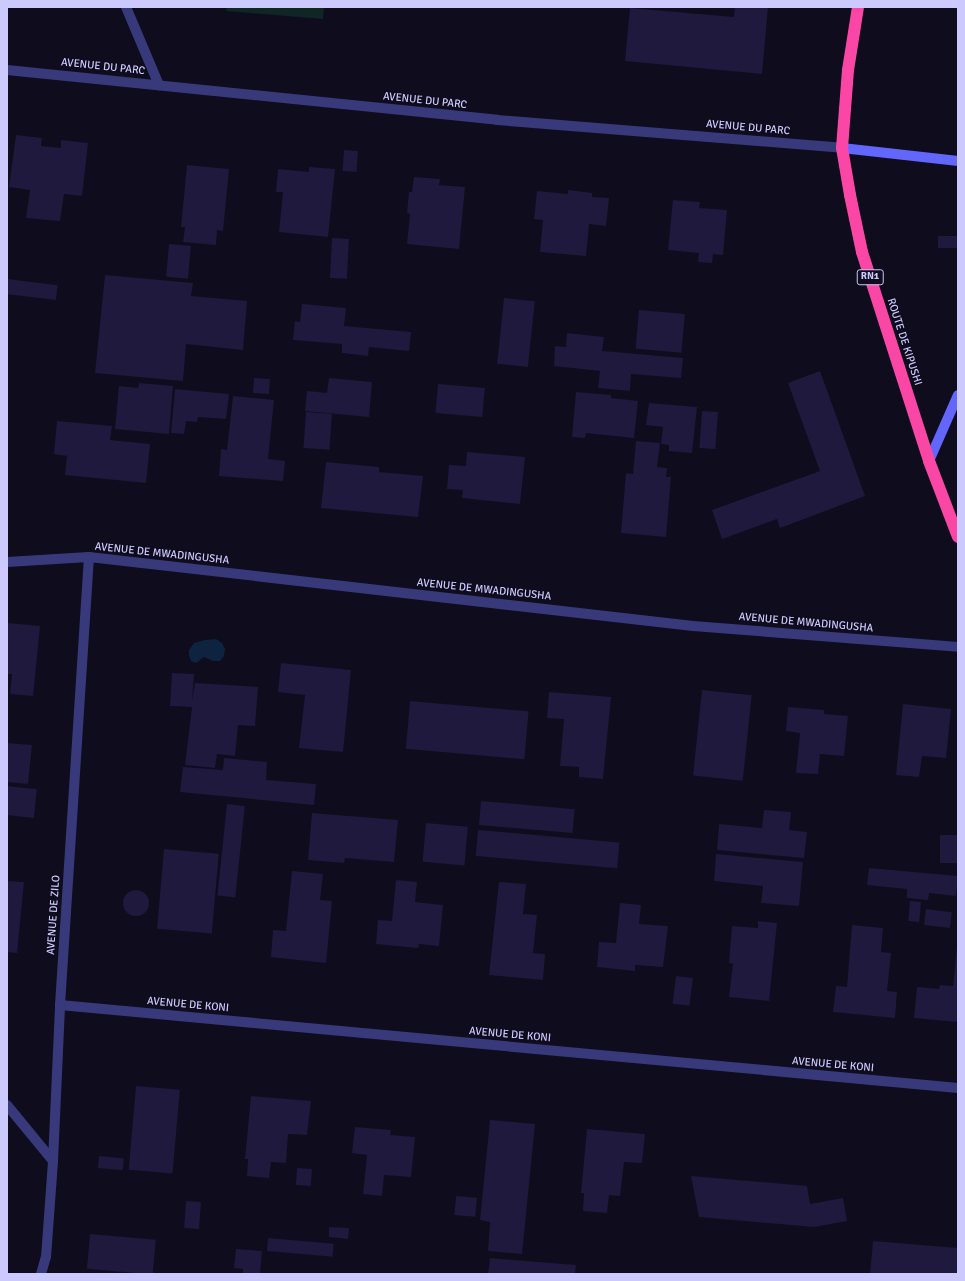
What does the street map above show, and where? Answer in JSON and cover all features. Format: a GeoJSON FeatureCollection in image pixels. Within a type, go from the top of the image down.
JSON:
{"type":"FeatureCollection","features":[{"type":"Feature","properties":{"kind":"highway","name":"ROUTE DE KIPUSHI"},"geometry":{"type":"LineString","coordinates":[[858,7],[848,70],[842,148],[850,195],[862,252],[929,461],[958,537]]}},
{"type":"Feature","properties":{"kind":"street"},"geometry":{"type":"LineString","coordinates":[[126,7],[159,85]]}},
{"type":"Feature","properties":{"kind":"street","name":"AVENUE DU PARC"},"geometry":{"type":"LineString","coordinates":[[7,70],[497,120],[842,148]]}},
{"type":"Feature","properties":{"kind":"street"},"geometry":{"type":"LineString","coordinates":[[842,148],[958,161]]}},
{"type":"Feature","properties":{"kind":"street"},"geometry":{"type":"LineString","coordinates":[[929,461],[958,395]]}},
{"type":"Feature","properties":{"kind":"street","name":"AVENUE DE MWADINGUSHA"},"geometry":{"type":"LineString","coordinates":[[7,562],[89,557],[693,626],[958,647]]}},
{"type":"Feature","properties":{"kind":"street","name":"AVENUE DE ZILO"},"geometry":{"type":"LineString","coordinates":[[41,1274],[46,1256],[53,1161],[60,1005],[89,557]]}},
{"type":"Feature","properties":{"kind":"street","name":"AVENUE DE KONI"},"geometry":{"type":"LineString","coordinates":[[60,1005],[958,1088]]}},
{"type":"Feature","properties":{"kind":"street"},"geometry":{"type":"LineString","coordinates":[[7,1105],[53,1161]]}},
{"type":"Feature","properties":{"kind":"green space"},"geometry":{"type":"Polygon","coordinates":[[[227,7],[324,7],[323,19],[226,11],[227,7]]]}},
{"type":"Feature","properties":{"kind":"water"},"geometry":{"type":"Polygon","coordinates":[[[216,639],[222,643],[225,649],[224,656],[220,661],[213,661],[204,657],[196,663],[191,661],[189,650],[194,643],[216,639]]]}},
{"type":"Feature","properties":{"kind":"building"},"geometry":{"type":"Polygon","coordinates":[[[735,7],[768,7],[762,74],[625,61],[630,8],[734,17],[735,7]]]}},
{"type":"Feature","properties":{"kind":"building"},"geometry":{"type":"Polygon","coordinates":[[[16,135],[42,138],[41,146],[61,148],[61,140],[88,143],[82,196],[64,194],[60,221],[26,218],[30,190],[9,187],[16,135]]]}},
{"type":"Feature","properties":{"kind":"building"},"geometry":{"type":"Polygon","coordinates":[[[344,150],[358,151],[357,172],[343,171],[344,150]]]}},
{"type":"Feature","properties":{"kind":"building"},"geometry":{"type":"Polygon","coordinates":[[[187,165],[229,169],[223,231],[217,230],[216,245],[183,242],[185,227],[181,227],[187,165]]]}},
{"type":"Feature","properties":{"kind":"building"},"geometry":{"type":"Polygon","coordinates":[[[309,167],[335,169],[328,237],[279,232],[283,192],[276,192],[278,169],[309,172],[309,167]]]}},
{"type":"Feature","properties":{"kind":"building"},"geometry":{"type":"Polygon","coordinates":[[[414,177],[440,179],[439,185],[465,187],[459,249],[407,244],[410,214],[407,213],[409,192],[412,192],[414,177]]]}},
{"type":"Feature","properties":{"kind":"building"},"geometry":{"type":"Polygon","coordinates":[[[568,190],[592,193],[592,197],[609,198],[606,226],[589,224],[586,256],[540,252],[543,220],[534,219],[537,191],[568,194],[568,190]]]}},
{"type":"Feature","properties":{"kind":"building"},"geometry":{"type":"Polygon","coordinates":[[[673,200],[700,202],[699,208],[727,210],[723,255],[713,254],[712,263],[698,262],[699,253],[668,250],[673,200]]]}},
{"type":"Feature","properties":{"kind":"building"},"geometry":{"type":"Polygon","coordinates":[[[938,236],[958,236],[958,248],[938,248],[938,236]]]}},
{"type":"Feature","properties":{"kind":"building"},"geometry":{"type":"Polygon","coordinates":[[[332,238],[349,239],[347,279],[330,278],[332,238]]]}},
{"type":"Feature","properties":{"kind":"building"},"geometry":{"type":"Polygon","coordinates":[[[169,244],[191,246],[188,279],[166,277],[169,244]]]}},
{"type":"Feature","properties":{"kind":"building"},"geometry":{"type":"Polygon","coordinates":[[[105,275],[193,283],[191,296],[247,301],[243,350],[186,344],[183,381],[95,373],[105,275]]]}},
{"type":"Feature","properties":{"kind":"building"},"geometry":{"type":"Polygon","coordinates":[[[7,279],[58,285],[56,300],[7,294],[7,279]]]}},
{"type":"Feature","properties":{"kind":"building"},"geometry":{"type":"Polygon","coordinates":[[[504,298],[535,301],[528,367],[497,364],[504,298]]]}},
{"type":"Feature","properties":{"kind":"building"},"geometry":{"type":"Polygon","coordinates":[[[302,304],[346,308],[344,326],[411,332],[409,351],[369,347],[368,356],[342,353],[342,344],[293,340],[295,321],[300,322],[302,304]]]}},
{"type":"Feature","properties":{"kind":"building"},"geometry":{"type":"Polygon","coordinates":[[[639,310],[685,314],[681,353],[636,349],[639,310]]]}},
{"type":"Feature","properties":{"kind":"building"},"geometry":{"type":"Polygon","coordinates":[[[567,333],[604,337],[602,351],[683,358],[681,378],[631,374],[630,391],[598,388],[600,371],[554,366],[555,346],[566,347],[567,333]]]}},
{"type":"Feature","properties":{"kind":"building"},"geometry":{"type":"Polygon","coordinates":[[[820,371],[865,496],[780,528],[777,519],[722,539],[712,510],[820,471],[788,383],[820,371]]]}},
{"type":"Feature","properties":{"kind":"building"},"geometry":{"type":"Polygon","coordinates":[[[254,378],[270,379],[269,394],[253,393],[254,378]]]}},
{"type":"Feature","properties":{"kind":"building"},"geometry":{"type":"Polygon","coordinates":[[[329,378],[372,382],[369,417],[305,411],[307,391],[327,393],[329,378]]]}},
{"type":"Feature","properties":{"kind":"building"},"geometry":{"type":"Polygon","coordinates":[[[139,383],[173,386],[169,434],[115,429],[119,386],[138,388],[139,383]]]}},
{"type":"Feature","properties":{"kind":"building"},"geometry":{"type":"Polygon","coordinates":[[[438,384],[485,388],[482,417],[435,413],[438,384]]]}},
{"type":"Feature","properties":{"kind":"building"},"geometry":{"type":"Polygon","coordinates":[[[175,389],[229,394],[226,419],[198,417],[197,422],[186,421],[184,434],[171,433],[175,389]]]}},
{"type":"Feature","properties":{"kind":"building"},"geometry":{"type":"Polygon","coordinates":[[[576,392],[611,395],[611,398],[638,401],[634,438],[586,433],[585,438],[572,437],[576,392]]]}},
{"type":"Feature","properties":{"kind":"building"},"geometry":{"type":"Polygon","coordinates":[[[233,396],[274,400],[268,459],[285,461],[283,481],[219,476],[221,449],[227,450],[233,396]]]}},
{"type":"Feature","properties":{"kind":"building"},"geometry":{"type":"Polygon","coordinates":[[[649,403],[697,407],[692,453],[669,451],[669,445],[661,444],[663,427],[646,425],[649,403]]]}},
{"type":"Feature","properties":{"kind":"building"},"geometry":{"type":"Polygon","coordinates":[[[702,411],[718,412],[715,449],[699,448],[702,411]]]}},
{"type":"Feature","properties":{"kind":"building"},"geometry":{"type":"Polygon","coordinates":[[[306,412],[332,414],[329,450],[303,448],[306,412]]]}},
{"type":"Feature","properties":{"kind":"building"},"geometry":{"type":"Polygon","coordinates":[[[57,421],[112,426],[110,440],[150,444],[146,483],[65,475],[67,456],[54,454],[57,421]]]}},
{"type":"Feature","properties":{"kind":"building"},"geometry":{"type":"Polygon","coordinates":[[[636,441],[660,443],[657,467],[667,468],[666,477],[671,477],[666,537],[621,533],[626,473],[633,474],[636,441]]]}},
{"type":"Feature","properties":{"kind":"building"},"geometry":{"type":"Polygon","coordinates":[[[467,452],[525,457],[520,504],[462,498],[463,490],[447,489],[449,465],[466,466],[467,452]]]}},
{"type":"Feature","properties":{"kind":"building"},"geometry":{"type":"Polygon","coordinates":[[[326,462],[379,467],[379,472],[423,476],[418,517],[321,508],[326,462]]]}},
{"type":"Feature","properties":{"kind":"building"},"geometry":{"type":"Polygon","coordinates":[[[7,623],[40,626],[33,696],[10,694],[12,674],[7,674],[7,623]]]}},
{"type":"Feature","properties":{"kind":"building"},"geometry":{"type":"Polygon","coordinates":[[[281,663],[351,670],[343,752],[299,748],[305,695],[278,692],[281,663]]]}},
{"type":"Feature","properties":{"kind":"building"},"geometry":{"type":"Polygon","coordinates":[[[172,673],[194,674],[192,701],[195,683],[258,687],[255,726],[238,725],[235,756],[217,754],[215,768],[185,765],[192,707],[170,706],[172,673]]]}},
{"type":"Feature","properties":{"kind":"building"},"geometry":{"type":"Polygon","coordinates":[[[702,690],[752,695],[743,781],[693,776],[702,690]]]}},
{"type":"Feature","properties":{"kind":"building"},"geometry":{"type":"Polygon","coordinates":[[[549,692],[611,697],[603,779],[579,777],[579,767],[560,766],[564,719],[547,718],[549,692]]]}},
{"type":"Feature","properties":{"kind":"building"},"geometry":{"type":"Polygon","coordinates":[[[410,701],[529,711],[524,759],[406,749],[410,701]]]}},
{"type":"Feature","properties":{"kind":"building"},"geometry":{"type":"Polygon","coordinates":[[[903,704],[951,709],[946,758],[922,756],[919,777],[896,775],[903,704]]]}},
{"type":"Feature","properties":{"kind":"building"},"geometry":{"type":"Polygon","coordinates":[[[788,707],[824,710],[824,714],[848,716],[844,756],[820,754],[818,774],[796,773],[800,733],[786,731],[788,707]]]}},
{"type":"Feature","properties":{"kind":"building"},"geometry":{"type":"Polygon","coordinates":[[[7,743],[32,745],[28,784],[7,782],[7,743]]]}},
{"type":"Feature","properties":{"kind":"building"},"geometry":{"type":"Polygon","coordinates":[[[224,758],[267,762],[266,780],[316,784],[314,805],[180,792],[183,767],[223,770],[224,758]]]}},
{"type":"Feature","properties":{"kind":"building"},"geometry":{"type":"Polygon","coordinates":[[[7,786],[37,789],[34,818],[7,815],[7,786]]]}},
{"type":"Feature","properties":{"kind":"building"},"geometry":{"type":"Polygon","coordinates":[[[481,801],[575,809],[573,833],[479,825],[481,801]]]}},
{"type":"Feature","properties":{"kind":"building"},"geometry":{"type":"Polygon","coordinates":[[[227,804],[245,806],[235,897],[217,895],[227,804]]]}},
{"type":"Feature","properties":{"kind":"building"},"geometry":{"type":"Polygon","coordinates":[[[764,810],[791,812],[789,830],[807,832],[804,858],[717,850],[719,824],[762,828],[764,810]]]}},
{"type":"Feature","properties":{"kind":"building"},"geometry":{"type":"Polygon","coordinates":[[[312,813],[398,820],[394,862],[345,858],[344,863],[308,860],[312,813]]]}},
{"type":"Feature","properties":{"kind":"building"},"geometry":{"type":"Polygon","coordinates":[[[426,823],[468,827],[464,866],[423,862],[426,823]]]}},
{"type":"Feature","properties":{"kind":"building"},"geometry":{"type":"Polygon","coordinates":[[[478,830],[619,842],[617,868],[476,856],[478,830]]]}},
{"type":"Feature","properties":{"kind":"building"},"geometry":{"type":"Polygon","coordinates":[[[940,835],[958,835],[958,863],[940,863],[940,835]]]}},
{"type":"Feature","properties":{"kind":"building"},"geometry":{"type":"Polygon","coordinates":[[[164,849],[219,854],[212,933],[157,929],[164,849]]]}},
{"type":"Feature","properties":{"kind":"building"},"geometry":{"type":"Polygon","coordinates":[[[716,854],[803,862],[799,906],[761,903],[763,886],[714,881],[716,854]]]}},
{"type":"Feature","properties":{"kind":"building"},"geometry":{"type":"Polygon","coordinates":[[[869,868],[958,876],[956,896],[929,893],[928,900],[907,898],[907,889],[867,885],[869,868]]]}},
{"type":"Feature","properties":{"kind":"building"},"geometry":{"type":"Polygon","coordinates":[[[292,871],[323,874],[320,900],[332,901],[326,963],[271,957],[273,930],[286,931],[292,871]]]}},
{"type":"Feature","properties":{"kind":"building"},"geometry":{"type":"Polygon","coordinates":[[[396,880],[417,882],[415,902],[443,905],[439,946],[419,944],[418,948],[376,944],[378,920],[392,921],[396,880]]]}},
{"type":"Feature","properties":{"kind":"building"},"geometry":{"type":"Polygon","coordinates":[[[7,881],[24,882],[17,953],[7,952],[7,881]]]}},
{"type":"Feature","properties":{"kind":"building"},"geometry":{"type":"Polygon","coordinates":[[[499,882],[526,884],[523,914],[537,915],[533,953],[545,954],[543,980],[489,975],[499,882]]]}},
{"type":"Feature","properties":{"kind":"building"},"geometry":{"type":"Polygon","coordinates":[[[136,890],[145,894],[149,903],[145,912],[136,916],[127,912],[123,903],[127,894],[136,890]]]}},
{"type":"Feature","properties":{"kind":"building"},"geometry":{"type":"Polygon","coordinates":[[[910,901],[921,902],[919,922],[908,921],[910,901]]]}},
{"type":"Feature","properties":{"kind":"building"},"geometry":{"type":"Polygon","coordinates":[[[620,903],[641,905],[639,924],[668,926],[663,967],[635,965],[635,971],[597,967],[599,942],[616,943],[620,903]]]}},
{"type":"Feature","properties":{"kind":"building"},"geometry":{"type":"Polygon","coordinates":[[[926,909],[952,912],[950,928],[924,925],[926,909]]]}},
{"type":"Feature","properties":{"kind":"building"},"geometry":{"type":"Polygon","coordinates":[[[758,921],[777,923],[769,1001],[729,997],[733,964],[729,963],[732,926],[758,928],[758,921]]]}},
{"type":"Feature","properties":{"kind":"building"},"geometry":{"type":"Polygon","coordinates":[[[852,925],[883,928],[881,952],[891,953],[887,991],[897,992],[895,1018],[833,1012],[836,986],[847,987],[852,925]]]}},
{"type":"Feature","properties":{"kind":"building"},"geometry":{"type":"Polygon","coordinates":[[[957,947],[958,1022],[914,1018],[917,987],[939,989],[940,985],[953,986],[957,947]]]}},
{"type":"Feature","properties":{"kind":"building"},"geometry":{"type":"Polygon","coordinates":[[[676,976],[693,978],[689,1006],[673,1004],[676,976]]]}},
{"type":"Feature","properties":{"kind":"building"},"geometry":{"type":"Polygon","coordinates":[[[136,1086],[180,1090],[173,1174],[129,1170],[136,1086]]]}},
{"type":"Feature","properties":{"kind":"building"},"geometry":{"type":"Polygon","coordinates":[[[251,1096],[311,1101],[307,1135],[288,1134],[286,1163],[271,1162],[269,1178],[247,1176],[248,1159],[245,1159],[251,1096]]]}},
{"type":"Feature","properties":{"kind":"building"},"geometry":{"type":"Polygon","coordinates":[[[490,1120],[535,1124],[522,1254],[488,1251],[490,1222],[480,1220],[490,1120]]]}},
{"type":"Feature","properties":{"kind":"building"},"geometry":{"type":"Polygon","coordinates":[[[355,1127],[391,1130],[390,1135],[415,1137],[411,1177],[384,1175],[382,1196],[363,1194],[367,1155],[352,1153],[355,1127]]]}},
{"type":"Feature","properties":{"kind":"building"},"geometry":{"type":"Polygon","coordinates":[[[587,1129],[645,1134],[642,1163],[624,1162],[620,1196],[609,1195],[607,1213],[583,1211],[584,1193],[581,1193],[587,1129]]]}},
{"type":"Feature","properties":{"kind":"building"},"geometry":{"type":"Polygon","coordinates":[[[99,1156],[124,1158],[123,1170],[98,1168],[99,1156]]]}},
{"type":"Feature","properties":{"kind":"building"},"geometry":{"type":"Polygon","coordinates":[[[297,1168],[312,1169],[311,1186],[296,1185],[297,1168]]]}},
{"type":"Feature","properties":{"kind":"building"},"geometry":{"type":"Polygon","coordinates":[[[691,1176],[807,1186],[810,1204],[843,1198],[847,1221],[814,1227],[699,1217],[691,1176]]]}},
{"type":"Feature","properties":{"kind":"building"},"geometry":{"type":"Polygon","coordinates":[[[456,1196],[477,1198],[475,1217],[454,1215],[456,1196]]]}},
{"type":"Feature","properties":{"kind":"building"},"geometry":{"type":"Polygon","coordinates":[[[186,1201],[201,1202],[199,1229],[184,1228],[186,1201]]]}},
{"type":"Feature","properties":{"kind":"building"},"geometry":{"type":"Polygon","coordinates":[[[329,1227],[349,1228],[348,1239],[329,1237],[329,1227]]]}},
{"type":"Feature","properties":{"kind":"building"},"geometry":{"type":"Polygon","coordinates":[[[90,1234],[156,1240],[153,1274],[87,1269],[90,1234]]]}},
{"type":"Feature","properties":{"kind":"building"},"geometry":{"type":"Polygon","coordinates":[[[268,1238],[334,1244],[333,1257],[267,1251],[268,1238]]]}},
{"type":"Feature","properties":{"kind":"building"},"geometry":{"type":"Polygon","coordinates":[[[873,1241],[958,1248],[958,1274],[870,1274],[873,1241]]]}},
{"type":"Feature","properties":{"kind":"building"},"geometry":{"type":"Polygon","coordinates":[[[236,1249],[262,1251],[260,1274],[243,1274],[243,1269],[234,1268],[236,1249]]]}},
{"type":"Feature","properties":{"kind":"building"},"geometry":{"type":"Polygon","coordinates":[[[490,1258],[576,1265],[575,1274],[488,1274],[490,1258]]]}}]}
